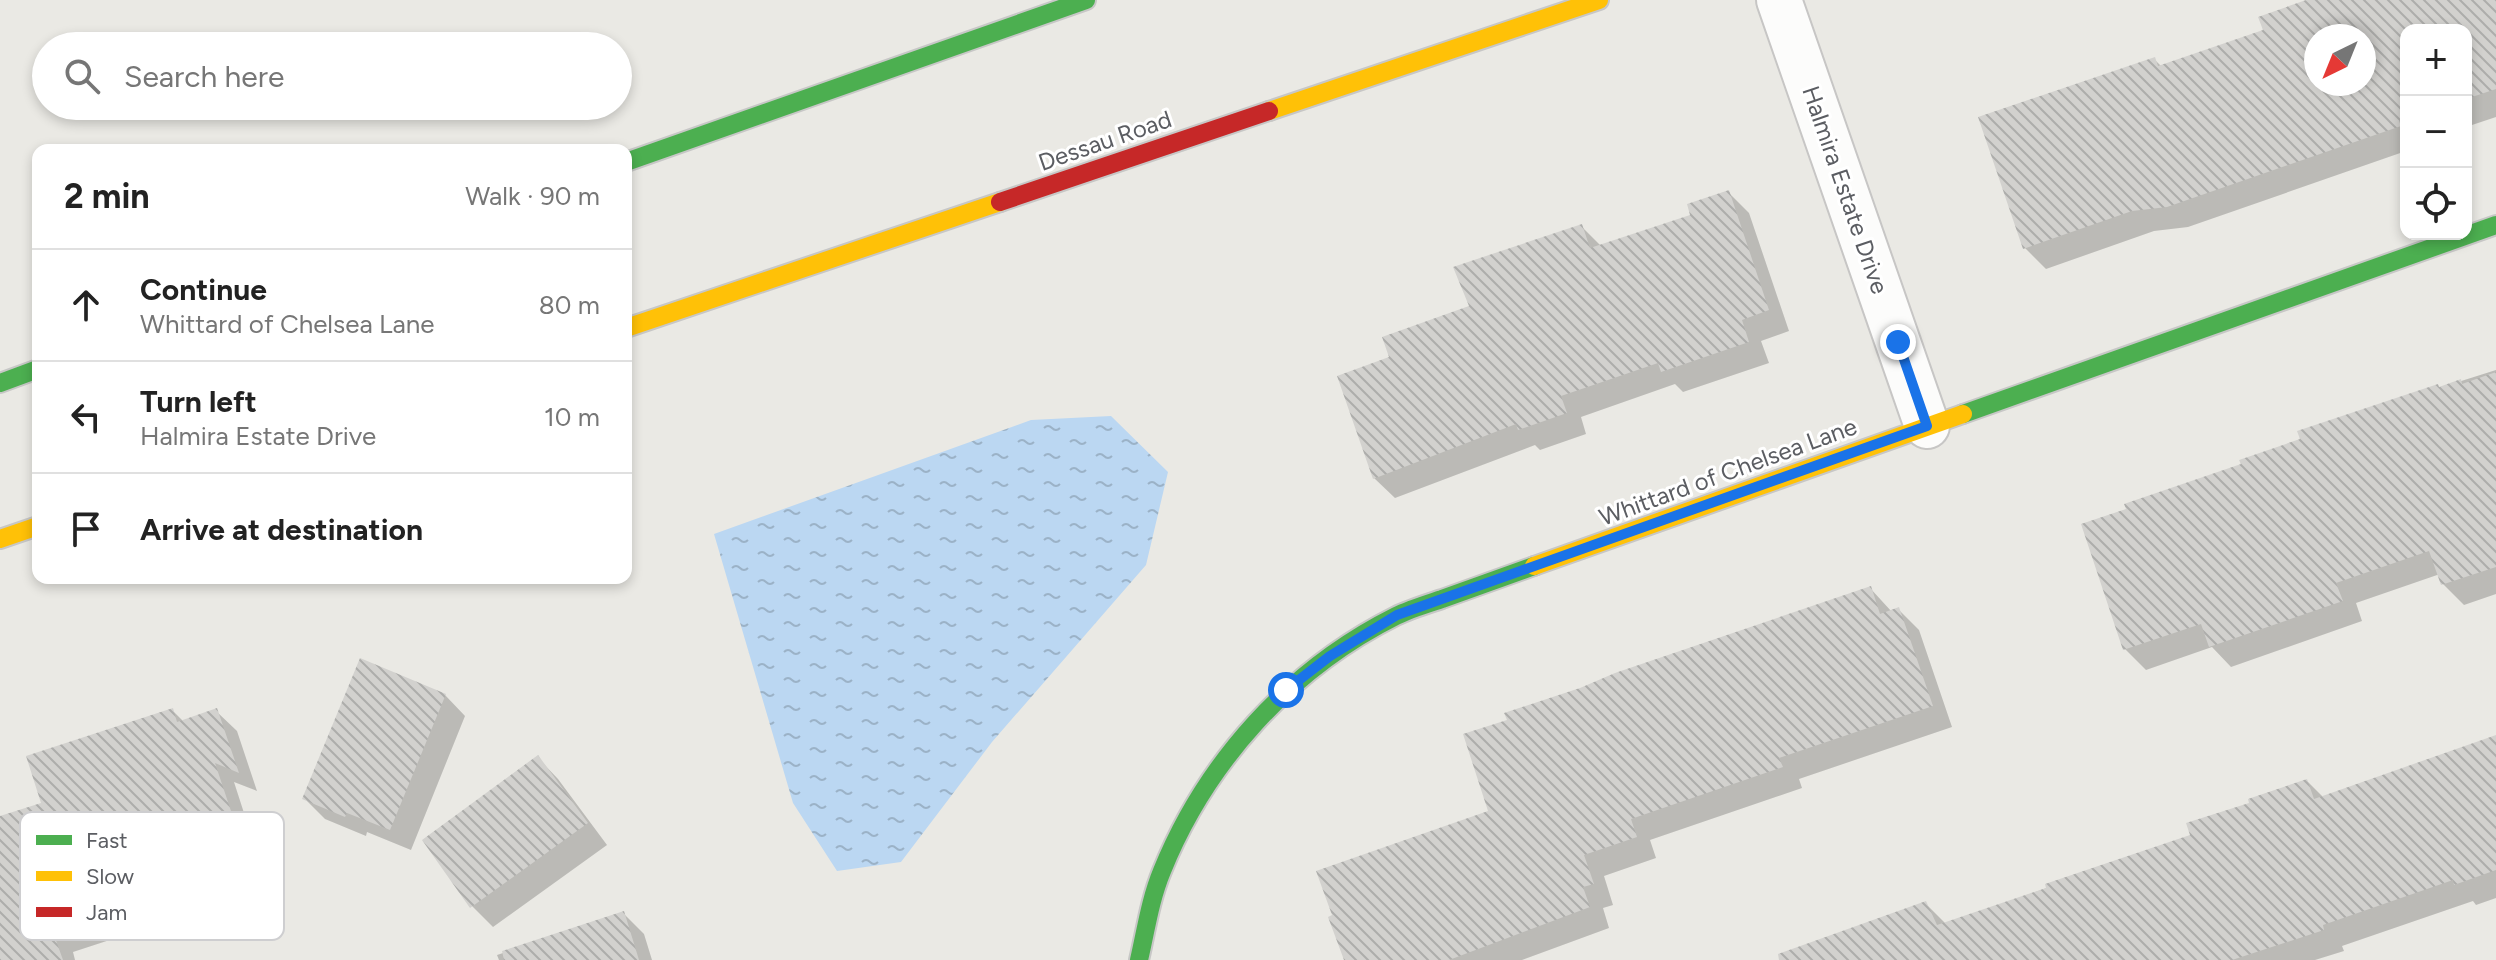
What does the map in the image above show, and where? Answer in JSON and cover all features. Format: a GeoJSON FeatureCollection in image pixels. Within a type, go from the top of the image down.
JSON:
{"type":"FeatureCollection","features":[{"type":"Feature","properties":{"kind":"main road"},"geometry":{"type":"LineString","coordinates":[[632,160],[1086,0]]}},
{"type":"Feature","properties":{"kind":"main road","name":"Dessau Road"},"geometry":{"type":"LineString","coordinates":[[632,326],[1599,0]]}},
{"type":"Feature","properties":{"kind":"main road","name":"Whittard of Chelsea Lane"},"geometry":{"type":"LineString","coordinates":[[1139,960],[1161,874],[1197,800],[1237,742],[1286,690],[1330,656],[1397,615],[2496,225]]}},
{"type":"Feature","properties":{"kind":"main road"},"geometry":{"type":"LineString","coordinates":[[0,383],[32,371]]}},
{"type":"Feature","properties":{"kind":"main road"},"geometry":{"type":"LineString","coordinates":[[0,539],[32,528]]}},
{"type":"Feature","properties":{"kind":"street","name":"Halmira Estate Drive"},"geometry":{"type":"LineString","coordinates":[[1779,0],[1927,426]]}},
{"type":"Feature","properties":{"kind":"water"},"geometry":{"type":"Polygon","coordinates":[[[1111,416],[1168,472],[1146,565],[992,742],[901,862],[837,871],[793,803],[714,534],[1031,420],[1111,416]]]}},
{"type":"Feature","properties":{"kind":"building"},"geometry":{"type":"Polygon","coordinates":[[[2306,0],[2496,0],[2496,89],[2472,97],[2472,24],[2400,24],[2400,126],[2167,207],[2132,211],[2023,249],[1978,117],[2155,57],[2158,66],[2263,30],[2258,17],[2306,0]]]}},
{"type":"Feature","properties":{"kind":"building"},"geometry":{"type":"Polygon","coordinates":[[[1729,190],[1769,310],[1742,320],[1749,342],[1661,372],[1658,363],[1561,396],[1567,413],[1518,430],[1516,424],[1373,479],[1337,376],[1389,357],[1382,337],[1469,306],[1453,267],[1582,224],[1590,248],[1690,215],[1687,204],[1729,190]]]}},
{"type":"Feature","properties":{"kind":"building"},"geometry":{"type":"Polygon","coordinates":[[[2496,372],[2496,567],[2441,585],[2429,551],[2336,583],[2343,601],[2209,647],[2201,624],[2123,650],[2081,524],[2126,509],[2124,504],[2241,464],[2239,460],[2300,439],[2297,431],[2438,384],[2439,387],[2461,379],[2462,384],[2496,372]]]}},
{"type":"Feature","properties":{"kind":"building"},"geometry":{"type":"Polygon","coordinates":[[[1871,586],[1880,614],[1899,607],[1933,706],[1779,758],[1783,767],[1631,819],[1637,837],[1584,855],[1594,884],[1583,887],[1590,907],[1449,960],[1344,960],[1316,871],[1488,811],[1463,734],[1507,720],[1504,713],[1871,586]]]}},
{"type":"Feature","properties":{"kind":"building"},"geometry":{"type":"Polygon","coordinates":[[[360,658],[446,694],[390,830],[347,813],[345,817],[302,799],[360,658]]]}},
{"type":"Feature","properties":{"kind":"building"},"geometry":{"type":"Polygon","coordinates":[[[173,708],[177,722],[217,708],[239,773],[215,763],[231,812],[20,812],[20,940],[56,940],[63,960],[0,960],[0,816],[41,803],[26,756],[173,708]]]}},
{"type":"Feature","properties":{"kind":"building"},"geometry":{"type":"Polygon","coordinates":[[[2496,735],[2496,870],[2454,885],[2453,880],[2323,925],[2324,930],[2232,960],[1779,960],[1778,954],[1926,901],[1937,925],[2046,888],[2045,884],[2190,835],[2186,823],[2249,803],[2248,799],[2307,779],[2314,799],[2496,735]]]}},
{"type":"Feature","properties":{"kind":"building"},"geometry":{"type":"Polygon","coordinates":[[[538,755],[588,823],[470,908],[422,840],[538,755]]]}},
{"type":"Feature","properties":{"kind":"building"},"geometry":{"type":"Polygon","coordinates":[[[624,911],[639,960],[504,960],[502,951],[624,911]]]}},
{"type":"Feature","properties":{"kind":"traffic: fast"},"geometry":{"type":"LineString","coordinates":[[632,160],[1086,0]]}},
{"type":"Feature","properties":{"kind":"traffic: fast"},"geometry":{"type":"LineString","coordinates":[[1963,414],[2496,225]]}},
{"type":"Feature","properties":{"kind":"traffic: fast"},"geometry":{"type":"LineString","coordinates":[[0,383],[32,371]]}},
{"type":"Feature","properties":{"kind":"traffic: fast"},"geometry":{"type":"LineString","coordinates":[[1139,960],[1154,893],[1180,831],[1227,756],[1287,691],[1357,638],[1396,616],[1534,566]]}},
{"type":"Feature","properties":{"kind":"traffic: slow"},"geometry":{"type":"LineString","coordinates":[[1269,111],[1599,0]]}},
{"type":"Feature","properties":{"kind":"traffic: slow"},"geometry":{"type":"LineString","coordinates":[[632,326],[1000,202]]}},
{"type":"Feature","properties":{"kind":"traffic: slow"},"geometry":{"type":"LineString","coordinates":[[1534,566],[1963,414]]}},
{"type":"Feature","properties":{"kind":"traffic: slow"},"geometry":{"type":"LineString","coordinates":[[0,539],[32,528]]}},
{"type":"Feature","properties":{"kind":"traffic: jam"},"geometry":{"type":"LineString","coordinates":[[1000,202],[1269,111]]}},
{"type":"Feature","properties":{"kind":"route"},"geometry":{"type":"LineString","coordinates":[[1286,690],[1330,656],[1397,615],[1927,426],[1898,342]]}}]}
